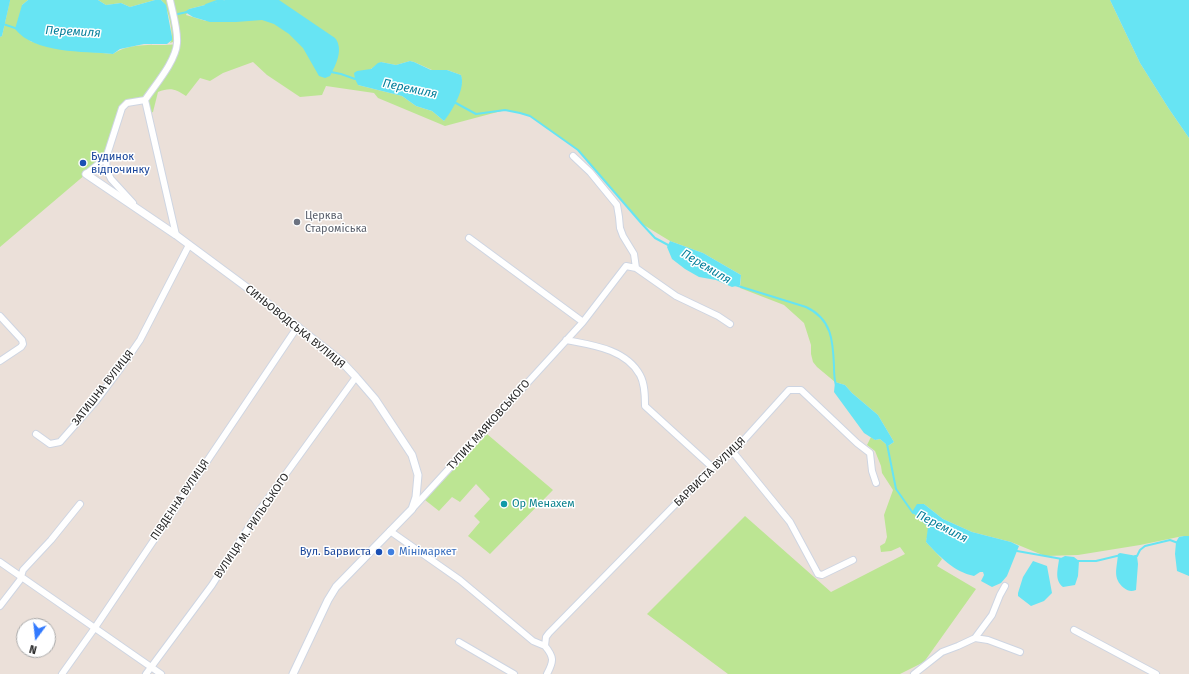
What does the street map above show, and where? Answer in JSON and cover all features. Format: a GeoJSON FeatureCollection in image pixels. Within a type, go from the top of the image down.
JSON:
{"type":"FeatureCollection","features":[{"type":"Feature","properties":{"kind":"street"},"geometry":{"type":"LineString","coordinates":[[106,158],[122,108],[127,103],[145,100],[167,68],[176,51],[177,41],[170,0]]}},
{"type":"Feature","properties":{"kind":"street"},"geometry":{"type":"LineString","coordinates":[[145,100],[176,235]]}},
{"type":"Feature","properties":{"kind":"street"},"geometry":{"type":"LineString","coordinates":[[573,156],[590,172],[617,205],[620,228],[634,254],[636,268],[676,296],[718,316],[730,324]]}},
{"type":"Feature","properties":{"kind":"street","name":"СИНЬОВОДСЬКА ВУЛИЦЯ"},"geometry":{"type":"LineString","coordinates":[[106,158],[86,174],[176,235],[298,326],[341,361],[356,377],[375,399],[412,455],[418,475],[416,497],[412,509]]}},
{"type":"Feature","properties":{"kind":"street","name":"СИНЬОВОДСЬКА ВУЛИЦЯ"},"geometry":{"type":"LineString","coordinates":[[106,158],[107,171],[111,179],[138,209]]}},
{"type":"Feature","properties":{"kind":"street"},"geometry":{"type":"LineString","coordinates":[[469,238],[583,322]]}},
{"type":"Feature","properties":{"kind":"street","name":"ЗАТИШНА ВУЛИЦЯ"},"geometry":{"type":"LineString","coordinates":[[36,434],[50,444],[60,442],[96,401],[140,340],[189,245]]}},
{"type":"Feature","properties":{"kind":"street","name":"ТУПИК МАЯКОВСЬКОГО"},"geometry":{"type":"LineString","coordinates":[[412,509],[583,322],[626,266],[636,268]]}},
{"type":"Feature","properties":{"kind":"street"},"geometry":{"type":"LineString","coordinates":[[0,316],[22,340],[23,344],[21,348],[0,361]]}},
{"type":"Feature","properties":{"kind":"street","name":"ПІВДЕННА ВУЛИЦЯ"},"geometry":{"type":"LineString","coordinates":[[62,674],[94,629],[298,326]]}},
{"type":"Feature","properties":{"kind":"street"},"geometry":{"type":"LineString","coordinates":[[566,340],[600,347],[615,353],[633,366],[640,375],[644,385],[645,406],[712,467]]}},
{"type":"Feature","properties":{"kind":"street","name":"ВУЛИЦЯ М. РИЛЬСЬКОГО"},"geometry":{"type":"LineString","coordinates":[[146,674],[212,585],[259,510],[356,377]]}},
{"type":"Feature","properties":{"kind":"street","name":"БАРВИСТА ВУЛИЦЯ"},"geometry":{"type":"LineString","coordinates":[[545,646],[546,637],[549,633],[712,467],[733,452],[789,390],[801,390],[857,443],[870,453],[872,471],[876,483]]}},
{"type":"Feature","properties":{"kind":"street"},"geometry":{"type":"LineString","coordinates":[[733,452],[790,522],[818,574],[822,575],[853,560]]}},
{"type":"Feature","properties":{"kind":"street"},"geometry":{"type":"LineString","coordinates":[[0,606],[20,580],[23,570],[51,540],[80,504]]}},
{"type":"Feature","properties":{"kind":"street"},"geometry":{"type":"LineString","coordinates":[[293,674],[328,600],[336,587],[412,509]]}},
{"type":"Feature","properties":{"kind":"street"},"geometry":{"type":"LineString","coordinates":[[390,531],[460,580],[532,641],[545,646],[550,652],[552,661],[547,674]]}},
{"type":"Feature","properties":{"kind":"street"},"geometry":{"type":"LineString","coordinates":[[0,562],[94,629],[161,674]]}},
{"type":"Feature","properties":{"kind":"street"},"geometry":{"type":"LineString","coordinates":[[914,674],[942,652],[975,638],[992,616],[1005,586]]}},
{"type":"Feature","properties":{"kind":"street"},"geometry":{"type":"LineString","coordinates":[[1074,630],[1156,674]]}},
{"type":"Feature","properties":{"kind":"street"},"geometry":{"type":"LineString","coordinates":[[975,638],[988,640],[1020,652]]}},
{"type":"Feature","properties":{"kind":"street"},"geometry":{"type":"LineString","coordinates":[[459,642],[514,674]]}},
{"type":"Feature","properties":{"kind":"green space"},"geometry":{"type":"Polygon","coordinates":[[[10,0],[28,0],[22,5],[30,41],[61,49],[113,54],[128,47],[177,44],[176,36],[173,42],[170,43],[172,34],[170,21],[164,3],[161,0],[225,0],[189,9],[186,15],[206,21],[227,0],[1110,0],[1140,63],[1189,138],[1189,536],[1078,555],[1045,556],[1011,542],[972,532],[943,519],[924,504],[912,512],[929,527],[926,542],[942,559],[937,566],[976,589],[924,662],[900,674],[728,674],[647,614],[745,516],[831,592],[905,554],[900,547],[891,551],[881,552],[880,546],[885,543],[887,537],[884,515],[893,490],[882,473],[875,451],[867,445],[871,437],[875,440],[880,439],[888,446],[894,442],[878,415],[852,393],[845,385],[835,382],[817,367],[813,362],[811,345],[804,323],[784,305],[740,288],[741,275],[703,253],[670,241],[642,224],[578,150],[530,116],[505,110],[445,126],[378,98],[374,93],[326,86],[322,95],[300,97],[267,75],[253,62],[223,73],[210,81],[200,78],[186,96],[173,90],[158,92],[153,112],[148,114],[145,100],[125,104],[106,158],[0,247],[0,37],[2,36],[10,0]],[[410,61],[396,65],[381,62],[368,71],[357,71],[358,85],[402,96],[416,106],[432,111],[444,121],[462,82],[461,75],[447,70],[432,70],[410,61]]]}},
{"type":"Feature","properties":{"kind":"green space"},"geometry":{"type":"Polygon","coordinates":[[[98,0],[155,0],[130,7],[121,3],[106,5],[98,0]]]}},
{"type":"Feature","properties":{"kind":"green space"},"geometry":{"type":"Polygon","coordinates":[[[487,434],[553,490],[490,554],[468,536],[480,522],[474,516],[490,499],[476,484],[460,502],[452,497],[439,511],[425,500],[487,434]]]}},
{"type":"Feature","properties":{"kind":"water"},"geometry":{"type":"Polygon","coordinates":[[[0,0],[10,1],[2,36],[0,37],[0,0]]]}},
{"type":"Feature","properties":{"kind":"water"},"geometry":{"type":"Polygon","coordinates":[[[28,0],[98,0],[106,5],[121,3],[130,7],[155,0],[161,0],[166,5],[172,40],[167,44],[144,44],[120,49],[113,54],[60,50],[47,47],[24,37],[15,29],[22,5],[28,0]]]}},
{"type":"Feature","properties":{"kind":"water"},"geometry":{"type":"Polygon","coordinates":[[[225,0],[279,0],[335,38],[338,42],[339,52],[337,62],[330,76],[325,78],[319,76],[303,48],[289,34],[274,24],[262,20],[210,22],[193,17],[185,12],[189,9],[225,0]]]}},
{"type":"Feature","properties":{"kind":"water"},"geometry":{"type":"Polygon","coordinates":[[[1110,0],[1189,0],[1189,138],[1140,63],[1110,0]]]}},
{"type":"Feature","properties":{"kind":"water"},"geometry":{"type":"Polygon","coordinates":[[[410,61],[431,70],[447,70],[461,75],[462,86],[460,93],[444,121],[432,111],[416,106],[402,96],[358,85],[355,79],[354,73],[357,71],[371,69],[381,62],[396,65],[410,61]]]}},
{"type":"Feature","properties":{"kind":"water"},"geometry":{"type":"Polygon","coordinates":[[[670,241],[703,253],[741,275],[740,285],[732,287],[716,280],[699,277],[685,269],[672,259],[667,247],[670,241]]]}},
{"type":"Feature","properties":{"kind":"water"},"geometry":{"type":"Polygon","coordinates":[[[835,382],[845,385],[852,393],[878,415],[894,442],[888,446],[880,439],[875,440],[864,433],[834,392],[835,382]]]}},
{"type":"Feature","properties":{"kind":"water"},"geometry":{"type":"Polygon","coordinates":[[[917,504],[924,504],[943,519],[972,532],[1011,542],[1019,546],[1007,576],[1001,583],[992,587],[981,581],[984,575],[983,572],[980,572],[974,576],[967,574],[953,567],[942,558],[926,542],[928,527],[912,512],[917,504]]]}},
{"type":"Feature","properties":{"kind":"water"},"geometry":{"type":"Polygon","coordinates":[[[1189,536],[1189,576],[1177,571],[1175,554],[1176,542],[1179,537],[1189,536]]]}},
{"type":"Feature","properties":{"kind":"water"},"geometry":{"type":"Polygon","coordinates":[[[1120,553],[1137,556],[1138,564],[1136,590],[1127,590],[1118,581],[1116,569],[1118,554],[1120,553]]]}},
{"type":"Feature","properties":{"kind":"water"},"geometry":{"type":"Polygon","coordinates":[[[1065,556],[1074,557],[1079,561],[1078,576],[1075,585],[1063,587],[1058,581],[1057,570],[1059,559],[1065,556]]]}},
{"type":"Feature","properties":{"kind":"water"},"geometry":{"type":"Polygon","coordinates":[[[1033,561],[1047,566],[1052,593],[1044,601],[1031,606],[1018,596],[1018,593],[1023,577],[1033,561]]]}},
{"type":"Feature","properties":{"kind":"waterway","name":"Перемиля"},"geometry":{"type":"LineString","coordinates":[[206,5],[217,1],[223,1]]}},
{"type":"Feature","properties":{"kind":"waterway","name":"Перемиля"},"geometry":{"type":"LineString","coordinates":[[178,14],[187,12]]}},
{"type":"Feature","properties":{"kind":"waterway","name":"Перемиля"},"geometry":{"type":"LineString","coordinates":[[0,23],[18,29]]}},
{"type":"Feature","properties":{"kind":"waterway","name":"Перемиля"},"geometry":{"type":"LineString","coordinates":[[331,72],[355,79]]}},
{"type":"Feature","properties":{"kind":"waterway","name":"Перемиля"},"geometry":{"type":"LineString","coordinates":[[454,102],[476,114],[505,110],[530,116],[578,150],[655,238],[670,246]]}},
{"type":"Feature","properties":{"kind":"waterway","name":"Перемиля"},"geometry":{"type":"LineString","coordinates":[[735,285],[806,307],[815,312],[826,324],[832,340],[836,385]]}},
{"type":"Feature","properties":{"kind":"waterway","name":"Перемиля"},"geometry":{"type":"LineString","coordinates":[[887,444],[896,489],[913,513]]}},
{"type":"Feature","properties":{"kind":"waterway","name":"Перемиля"},"geometry":{"type":"LineString","coordinates":[[1135,556],[1137,556],[1140,550],[1145,546],[1170,540],[1178,543]]}},
{"type":"Feature","properties":{"kind":"waterway","name":"Перемиля"},"geometry":{"type":"LineString","coordinates":[[1017,551],[1062,559]]}},
{"type":"Feature","properties":{"kind":"waterway","name":"Перемиля"},"geometry":{"type":"LineString","coordinates":[[1076,561],[1096,561],[1121,555]]}},
{"type":"Feature","properties":{"kind":"place","name":"Будинок відпочинку"},"geometry":{"type":"Point","coordinates":[83,163]}},
{"type":"Feature","properties":{"kind":"place","name":"Церква Староміська"},"geometry":{"type":"Point","coordinates":[297,222]}},
{"type":"Feature","properties":{"kind":"place","name":"Ор Менахем"},"geometry":{"type":"Point","coordinates":[504,504]}},
{"type":"Feature","properties":{"kind":"place","name":"Вул. Барвиста"},"geometry":{"type":"Point","coordinates":[379,552]}},
{"type":"Feature","properties":{"kind":"place","name":"Мінімаркет"},"geometry":{"type":"Point","coordinates":[391,552]}}]}
